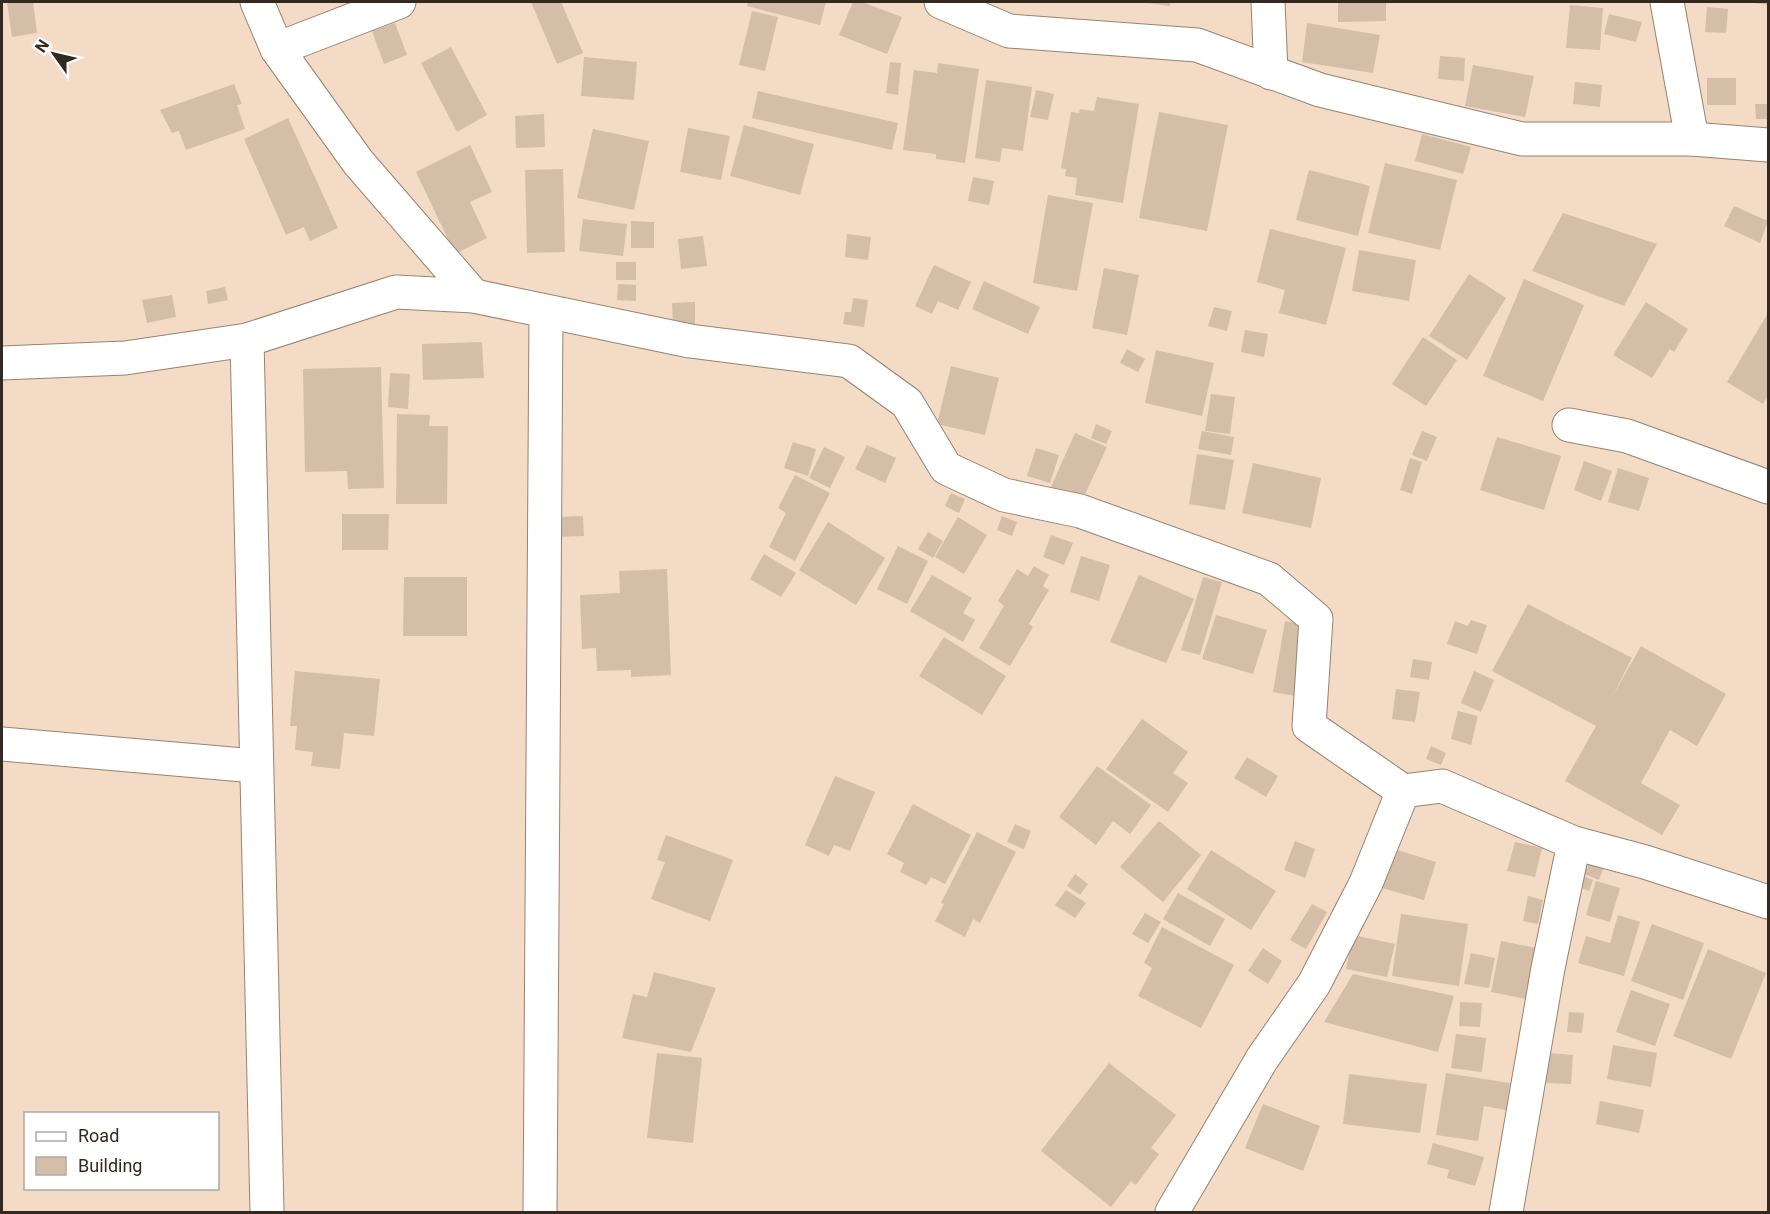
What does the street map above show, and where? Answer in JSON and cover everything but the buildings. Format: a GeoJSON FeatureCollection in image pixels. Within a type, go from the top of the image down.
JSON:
{"type":"FeatureCollection","features":[{"type":"Feature","properties":{"kind":"street"},"geometry":{"type":"LineString","coordinates":[[257,2],[277,49],[358,162],[474,296]]}},
{"type":"Feature","properties":{"kind":"street"},"geometry":{"type":"LineString","coordinates":[[277,49],[399,2]]}},
{"type":"Feature","properties":{"kind":"street"},"geometry":{"type":"LineString","coordinates":[[941,2],[1009,31],[1197,45],[1320,90],[1522,139],[1692,139],[1768,145]]}},
{"type":"Feature","properties":{"kind":"street"},"geometry":{"type":"LineString","coordinates":[[1268,2],[1271,73]]}},
{"type":"Feature","properties":{"kind":"street"},"geometry":{"type":"LineString","coordinates":[[1667,2],[1692,139]]}},
{"type":"Feature","properties":{"kind":"street"},"geometry":{"type":"LineString","coordinates":[[2,363],[125,358],[247,339],[396,292],[474,296],[546,313],[690,341],[849,361],[907,403],[946,468],[1004,495],[1080,511],[1269,579],[1316,619],[1309,726],[1403,791],[1442,786],[1574,843],[1645,862],[1768,902]]}},
{"type":"Feature","properties":{"kind":"street"},"geometry":{"type":"LineString","coordinates":[[540,1212],[546,313]]}},
{"type":"Feature","properties":{"kind":"street"},"geometry":{"type":"LineString","coordinates":[[247,339],[267,1212]]}},
{"type":"Feature","properties":{"kind":"street"},"geometry":{"type":"LineString","coordinates":[[1569,424],[1627,436],[1768,487]]}},
{"type":"Feature","properties":{"kind":"street"},"geometry":{"type":"LineString","coordinates":[[2,744],[255,766]]}},
{"type":"Feature","properties":{"kind":"street"},"geometry":{"type":"LineString","coordinates":[[1172,1212],[1262,1059],[1314,984],[1366,883],[1403,791]]}},
{"type":"Feature","properties":{"kind":"street"},"geometry":{"type":"LineString","coordinates":[[1506,1212],[1536,1038],[1574,843]]}}]}
